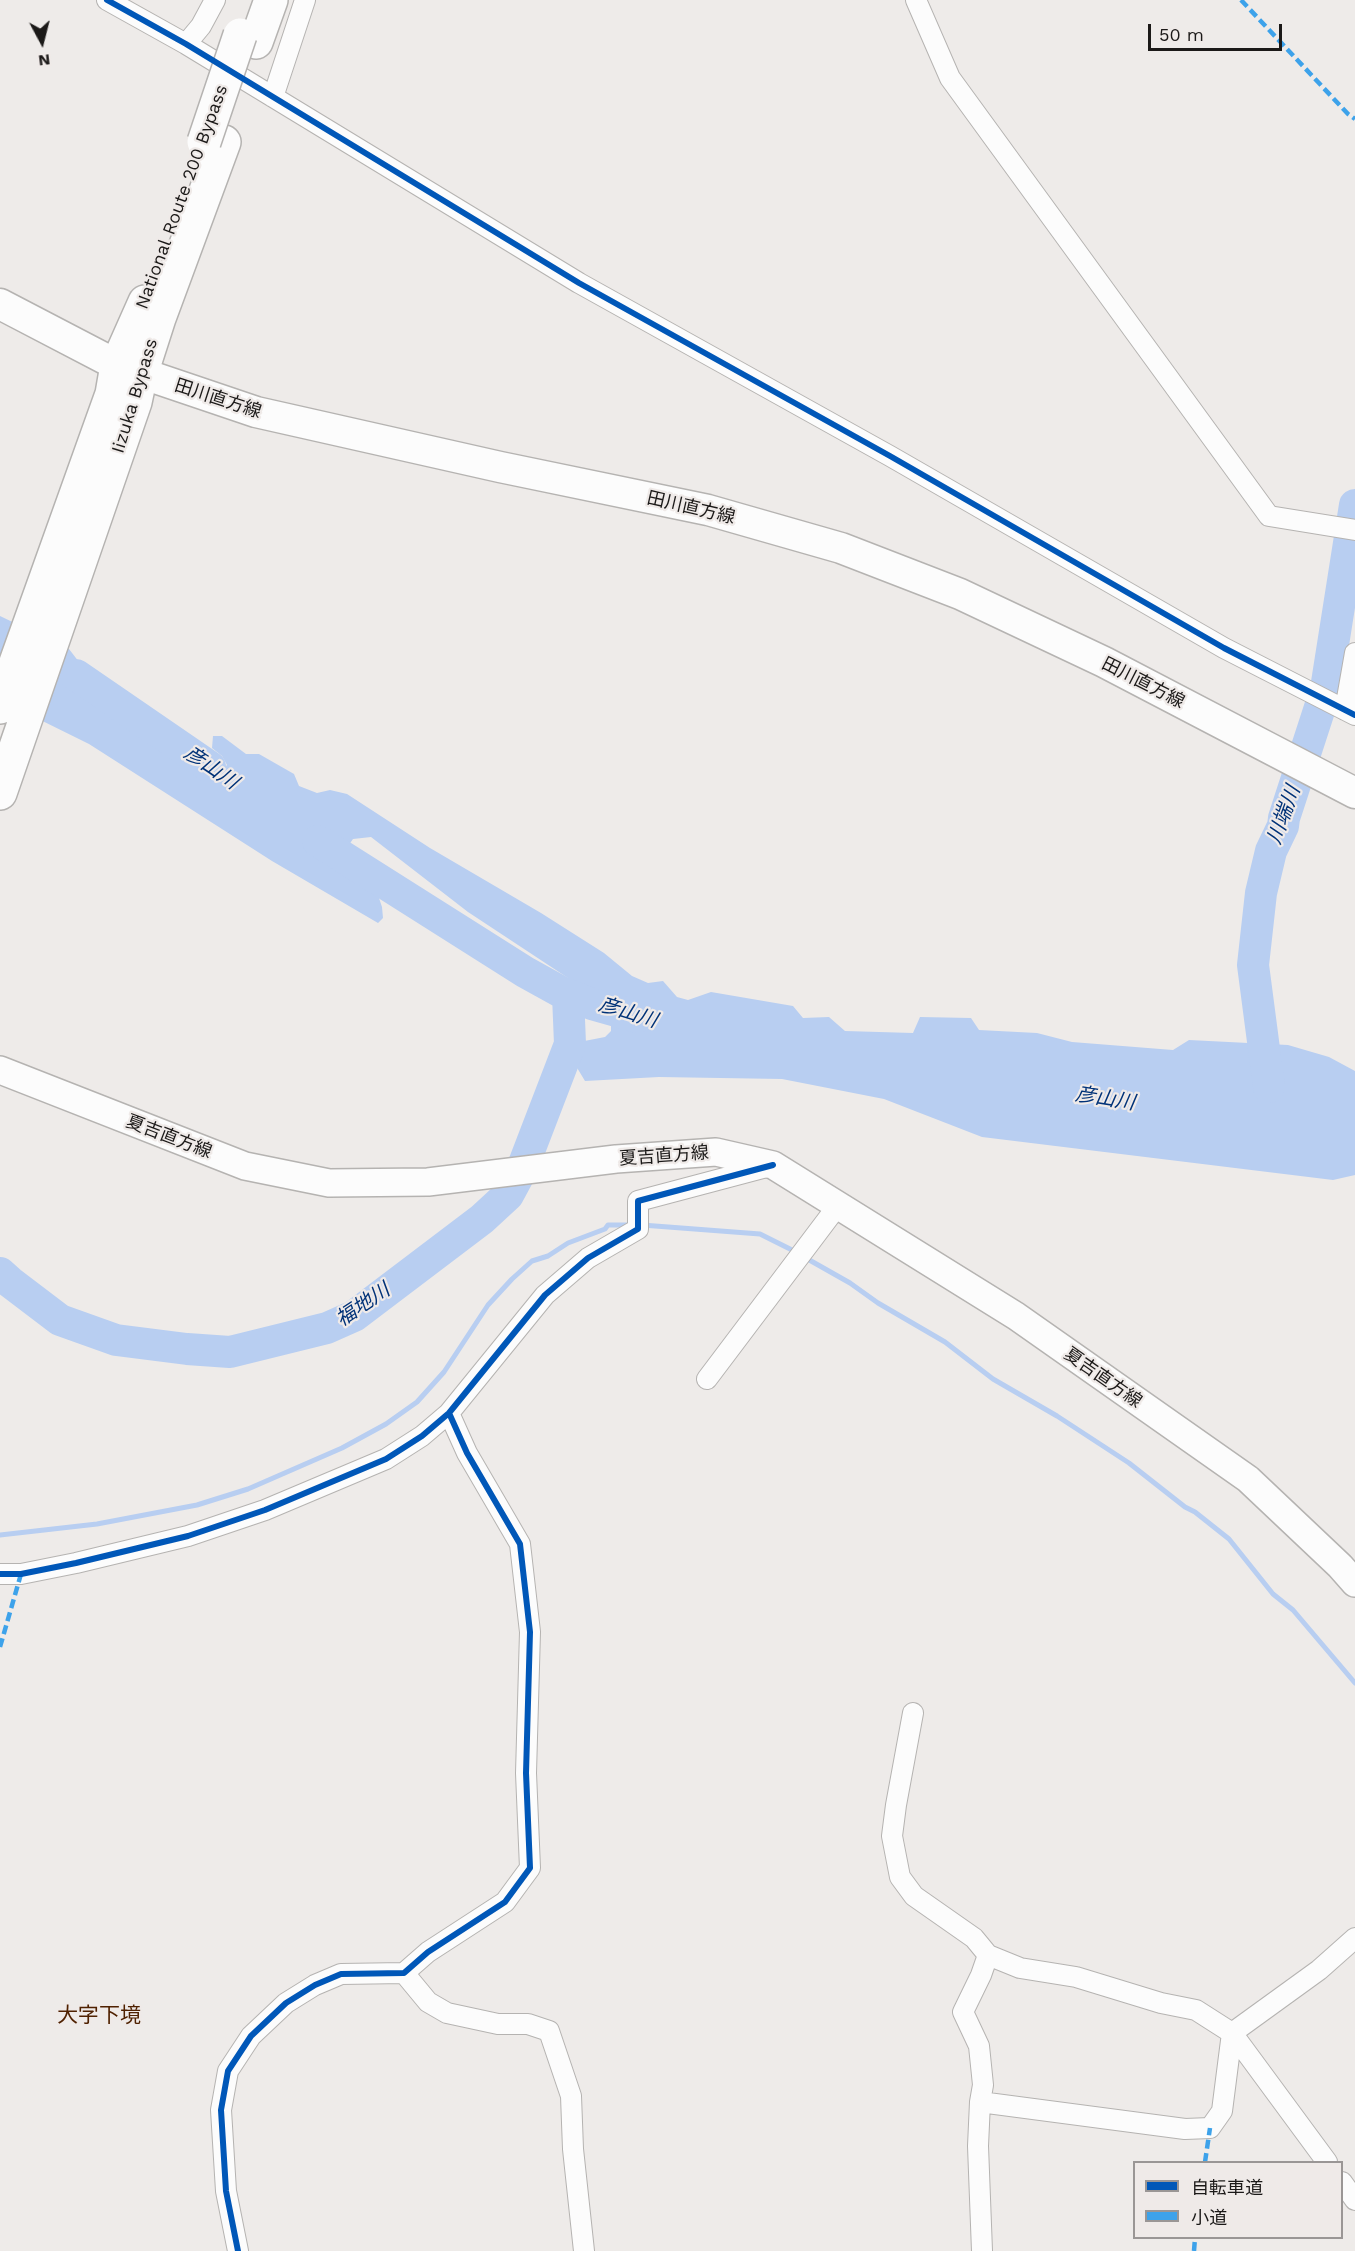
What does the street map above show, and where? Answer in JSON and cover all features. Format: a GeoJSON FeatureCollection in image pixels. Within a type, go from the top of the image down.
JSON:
{"type":"FeatureCollection","features":[{"type":"Feature","properties":{"kind":"highway","name":"National Route 200 Bypass"},"geometry":{"type":"LineString","coordinates":[[126,384],[141,312],[214,142],[248,39],[252,0]]}},
{"type":"Feature","properties":{"kind":"highway"},"geometry":{"type":"LineString","coordinates":[[248,39],[271,0]]}},
{"type":"Feature","properties":{"kind":"highway"},"geometry":{"type":"LineString","coordinates":[[0,707],[126,384]]}},
{"type":"Feature","properties":{"kind":"highway","name":"Iizuka Bypass"},"geometry":{"type":"LineString","coordinates":[[0,793],[126,384]]}},
{"type":"Feature","properties":{"kind":"main road","name":"田川直方線"},"geometry":{"type":"LineString","coordinates":[[0,304],[126,384],[489,465],[708,510],[841,548],[960,594],[1094,657],[1355,793]]}},
{"type":"Feature","properties":{"kind":"main road","name":"夏吉直方線"},"geometry":{"type":"LineString","coordinates":[[0,1070],[245,1166],[329,1183],[428,1182],[616,1159],[716,1152],[773,1165],[1016,1316],[1248,1479],[1355,1583]]}},
{"type":"Feature","properties":{"kind":"street"},"geometry":{"type":"LineString","coordinates":[[107,0],[186,44],[579,283],[890,456],[1224,648],[1350,713],[1355,653]]}},
{"type":"Feature","properties":{"kind":"street"},"geometry":{"type":"LineString","coordinates":[[186,44],[201,26],[215,0]]}},
{"type":"Feature","properties":{"kind":"street"},"geometry":{"type":"LineString","coordinates":[[273,97],[305,0]]}},
{"type":"Feature","properties":{"kind":"street"},"geometry":{"type":"LineString","coordinates":[[916,0],[950,78],[1269,516],[1355,530]]}},
{"type":"Feature","properties":{"kind":"street"},"geometry":{"type":"LineString","coordinates":[[0,1574],[21,1574],[188,1536],[266,1510],[386,1459],[422,1436],[449,1413],[545,1295],[588,1258],[638,1229],[638,1201],[773,1165]]}},
{"type":"Feature","properties":{"kind":"street"},"geometry":{"type":"LineString","coordinates":[[707,1379],[839,1204]]}},
{"type":"Feature","properties":{"kind":"street"},"geometry":{"type":"LineString","coordinates":[[237,2251],[226,2190],[220,2110],[228,2071],[251,2036],[286,2002],[315,1985],[341,1974],[404,1973],[428,1952],[505,1902],[530,1868],[526,1773],[530,1632],[520,1544],[466,1453],[449,1413]]}},
{"type":"Feature","properties":{"kind":"street"},"geometry":{"type":"LineString","coordinates":[[913,1713],[892,1836],[900,1877],[914,1896],[974,1938],[988,1955],[1020,1968],[1076,1977],[1161,2003],[1196,2010],[1232,2033],[1326,2161]]}},
{"type":"Feature","properties":{"kind":"street"},"geometry":{"type":"LineString","coordinates":[[980,2102],[1185,2129],[1210,2128],[1222,2111],[1232,2033],[1319,1970],[1355,1938]]}},
{"type":"Feature","properties":{"kind":"street"},"geometry":{"type":"LineString","coordinates":[[982,2251],[978,2146],[983,2085],[979,2046],[963,2012],[988,1955]]}},
{"type":"Feature","properties":{"kind":"street"},"geometry":{"type":"LineString","coordinates":[[404,1973],[428,2002],[447,2013],[498,2024],[528,2024],[549,2031],[570,2096],[584,2251]]}},
{"type":"Feature","properties":{"kind":"street"},"geometry":{"type":"LineString","coordinates":[[1343,2185],[1355,2200]]}},
{"type":"Feature","properties":{"kind":"water"},"geometry":{"type":"Polygon","coordinates":[[[0,616],[69,649],[89,675],[107,688],[114,708],[222,770],[227,765],[222,756],[212,748],[213,736],[222,736],[246,754],[259,754],[294,774],[299,786],[317,793],[330,790],[347,794],[430,848],[604,953],[632,976],[648,983],[663,981],[677,997],[688,1000],[711,992],[793,1006],[803,1018],[829,1017],[845,1031],[913,1033],[920,1017],[971,1018],[979,1030],[1037,1033],[1072,1042],[1173,1050],[1189,1040],[1288,1045],[1329,1057],[1355,1071],[1355,1175],[1333,1180],[982,1137],[884,1099],[782,1079],[659,1077],[585,1081],[570,1056],[570,1048],[574,1043],[605,1037],[611,1031],[611,1023],[606,1013],[568,978],[468,912],[371,837],[353,839],[346,849],[346,855],[364,877],[375,886],[383,918],[378,923],[272,861],[89,744],[0,700],[0,616]]]}},
{"type":"Feature","properties":{"kind":"waterway","name":"川端川"},"geometry":{"type":"LineString","coordinates":[[1269,1087],[1253,965],[1261,893],[1271,851],[1283,826],[1326,689],[1355,505]]}},
{"type":"Feature","properties":{"kind":"waterway","name":"彦山川"},"geometry":{"type":"LineString","coordinates":[[76,675],[210,767]]}},
{"type":"Feature","properties":{"kind":"waterway","name":"彦山川"},"geometry":{"type":"LineString","coordinates":[[318,841],[525,972],[563,993],[638,1017]]}},
{"type":"Feature","properties":{"kind":"waterway","name":"福地川"},"geometry":{"type":"LineString","coordinates":[[0,1273],[60,1320],[116,1340],[187,1349],[230,1352],[327,1328],[354,1316],[482,1219],[508,1195],[522,1169],[570,1044],[568,995]]}},
{"type":"Feature","properties":{"kind":"waterway"},"geometry":{"type":"LineString","coordinates":[[0,1535],[97,1524],[197,1505],[248,1489],[342,1448],[386,1424],[417,1402],[444,1372],[488,1305],[532,1261],[548,1256],[568,1243],[605,1229],[608,1225],[633,1225]]}},
{"type":"Feature","properties":{"kind":"waterway"},"geometry":{"type":"LineString","coordinates":[[642,1225],[760,1234],[796,1252]]}},
{"type":"Feature","properties":{"kind":"waterway"},"geometry":{"type":"LineString","coordinates":[[804,1257],[945,1342],[993,1379],[1057,1416],[1129,1463],[1185,1507],[1195,1512],[1229,1539],[1273,1594],[1293,1610],[1355,1683]]}},
{"type":"Feature","properties":{"kind":"marked path"},"geometry":{"type":"LineString","coordinates":[[1241,0],[1355,119]]}},
{"type":"Feature","properties":{"kind":"marked path"},"geometry":{"type":"LineString","coordinates":[[0,1647],[21,1574]]}},
{"type":"Feature","properties":{"kind":"marked path"},"geometry":{"type":"LineString","coordinates":[[1205,2161],[1210,2128]]}},
{"type":"Feature","properties":{"kind":"marked path"},"geometry":{"type":"LineString","coordinates":[[1194,2251],[1195,2239]]}},
{"type":"Feature","properties":{"kind":"cycle path"},"geometry":{"type":"LineString","coordinates":[[107,0],[186,44],[579,283],[890,456],[1224,648],[1355,715]]}},
{"type":"Feature","properties":{"kind":"cycle path"},"geometry":{"type":"LineString","coordinates":[[0,1574],[21,1574],[76,1563],[188,1536],[265,1510],[386,1459],[422,1436],[449,1413],[545,1295],[588,1258],[638,1229],[638,1201],[773,1165]]}},
{"type":"Feature","properties":{"kind":"cycle path"},"geometry":{"type":"LineString","coordinates":[[238,2251],[226,2191],[221,2110],[228,2071],[251,2036],[286,2003],[315,1985],[341,1974],[404,1973],[428,1952],[505,1902],[530,1868],[526,1773],[530,1632],[520,1544],[467,1453],[449,1413]]}},
{"type":"Feature","properties":{"kind":"district","name":"大字下境"},"geometry":{"type":"Point","coordinates":[99,2016]}}]}
